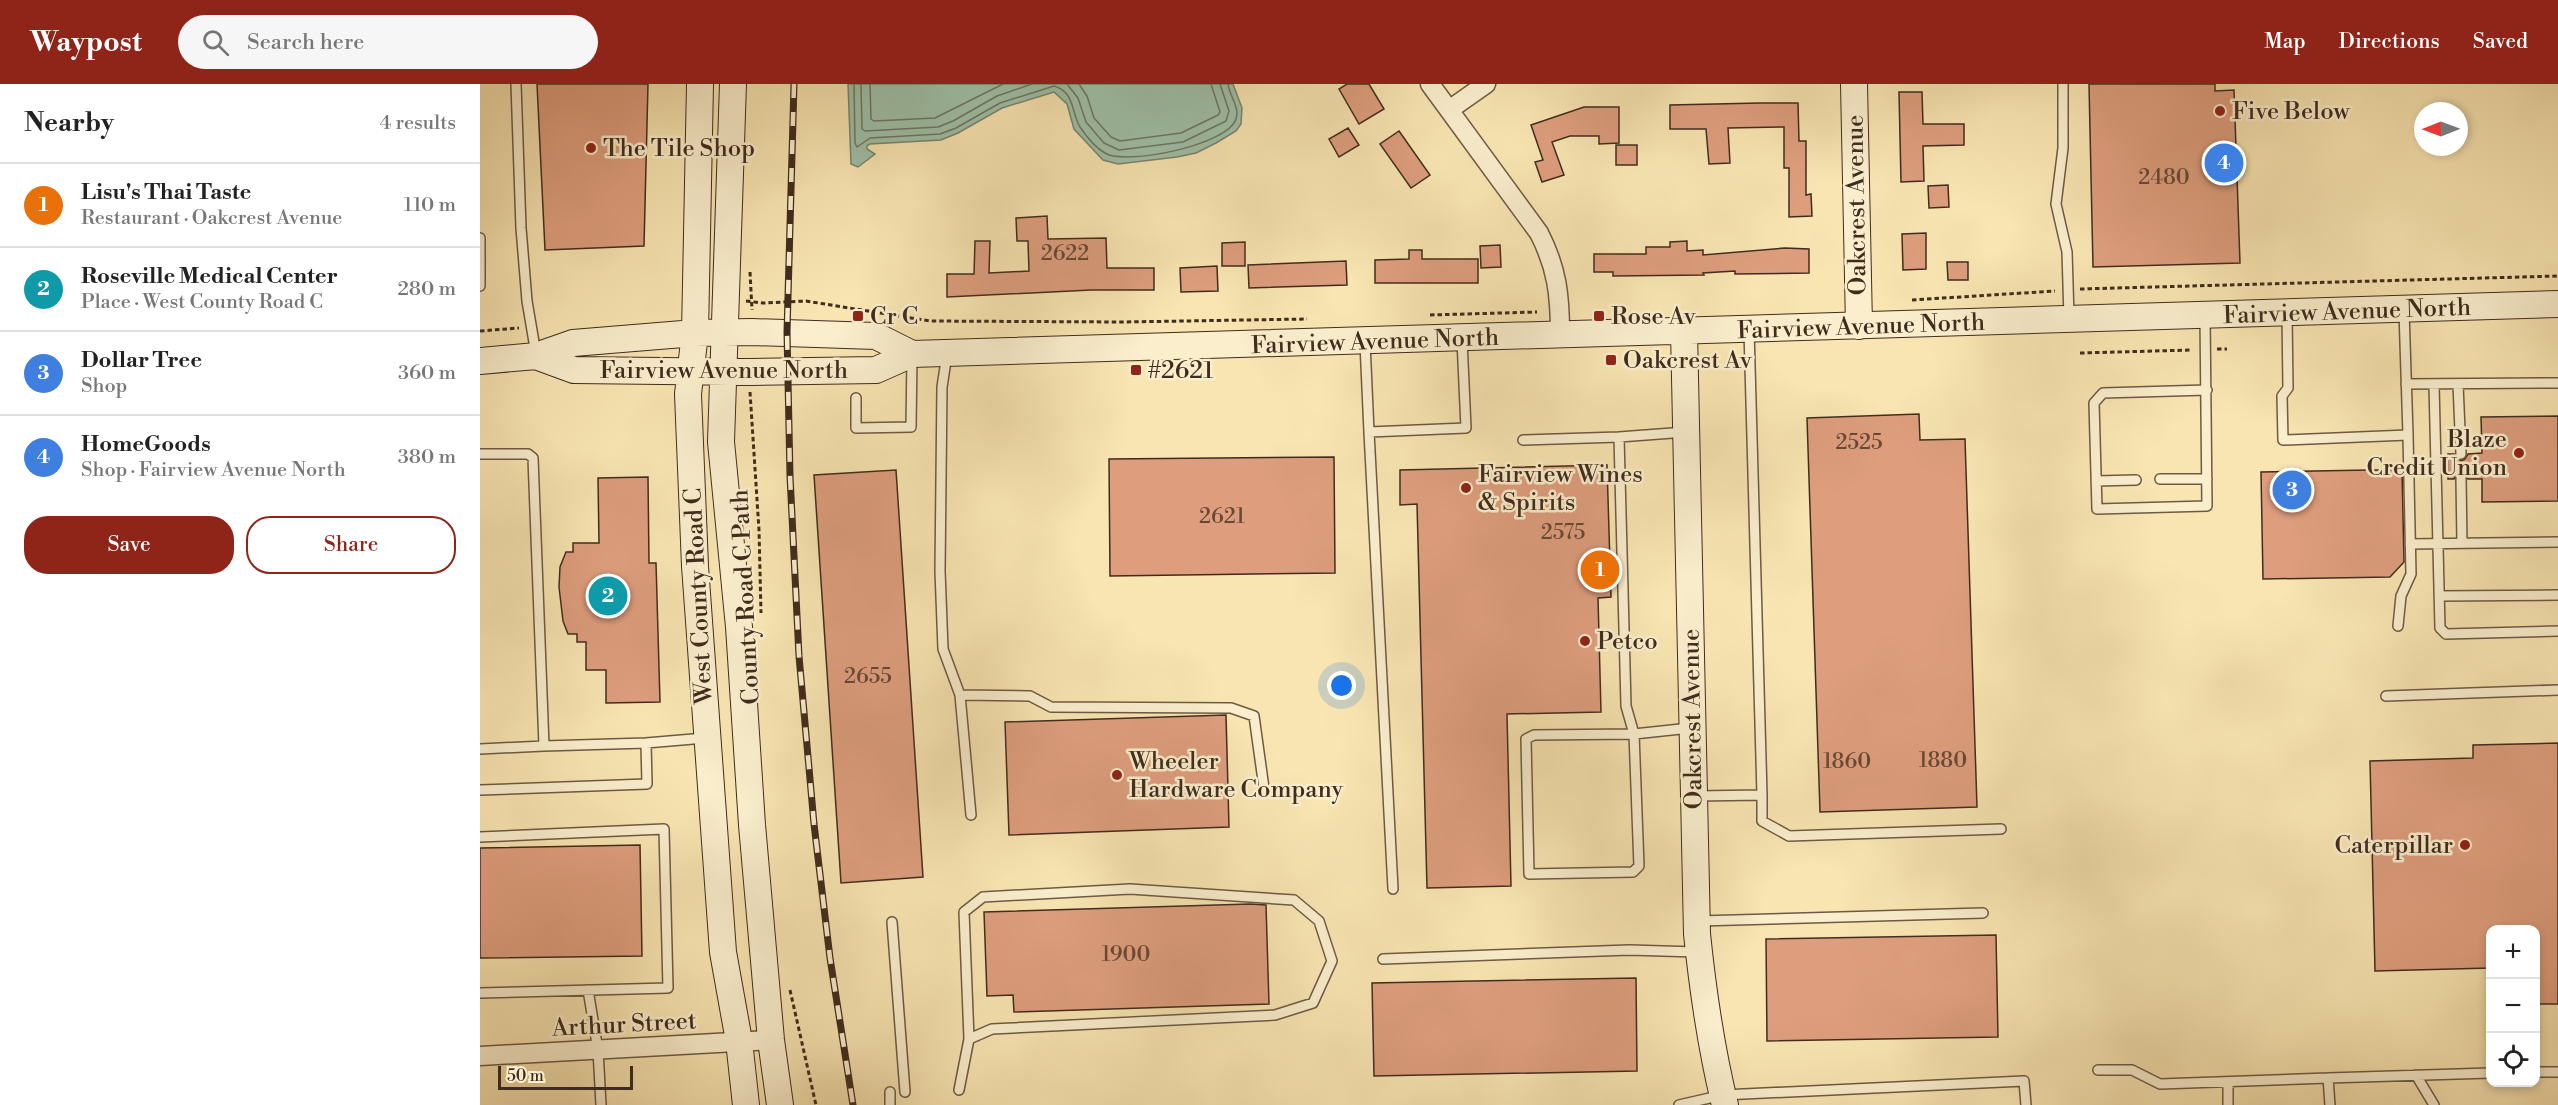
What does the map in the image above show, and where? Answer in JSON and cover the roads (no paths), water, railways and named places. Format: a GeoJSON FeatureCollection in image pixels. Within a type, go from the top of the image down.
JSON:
{"type":"FeatureCollection","features":[{"type":"Feature","properties":{"kind":"street","name":"West County Road C"},"geometry":{"type":"LineString","coordinates":[[700,84],[695,333],[688,394],[691,477],[723,952],[739,1041],[746,1105]]}},
{"type":"Feature","properties":{"kind":"street","name":"West County Road C"},"geometry":{"type":"LineString","coordinates":[[733,84],[721,442],[739,627],[752,825],[771,1040],[780,1105]]}},
{"type":"Feature","properties":{"kind":"street"},"geometry":{"type":"LineString","coordinates":[[1430,84],[1539,233],[1550,254],[1557,276],[1560,325]]}},
{"type":"Feature","properties":{"kind":"street"},"geometry":{"type":"LineString","coordinates":[[1449,110],[1486,84]]}},
{"type":"Feature","properties":{"kind":"street","name":"Oakcrest Avenue"},"geometry":{"type":"LineString","coordinates":[[1854,84],[1859,326]]}},
{"type":"Feature","properties":{"kind":"street","name":"Fairview Avenue North"},"geometry":{"type":"LineString","coordinates":[[536,356],[574,370],[751,372],[876,370],[912,354],[1462,338],[1560,325],[1684,331],[2558,304]]}},
{"type":"Feature","properties":{"kind":"street","name":"Oakcrest Avenue"},"geometry":{"type":"LineString","coordinates":[[1684,331],[1697,921],[1708,1026],[1724,1100]]}},
{"type":"Feature","properties":{"kind":"street","name":"Fairview Avenue North"},"geometry":{"type":"LineString","coordinates":[[480,361],[536,356],[573,343],[726,332],[876,336],[912,354]]}},
{"type":"Feature","properties":{"kind":"street","name":"Arthur Street"},"geometry":{"type":"LineString","coordinates":[[480,1056],[771,1040]]}},
{"type":"Feature","properties":{"kind":"lane"},"geometry":{"type":"LineString","coordinates":[[516,84],[521,228],[527,301],[536,356]]}},
{"type":"Feature","properties":{"kind":"lane"},"geometry":{"type":"LineString","coordinates":[[2063,84],[2063,148],[2056,204],[2067,252],[2069,320]]}},
{"type":"Feature","properties":{"kind":"lane"},"geometry":{"type":"LineString","coordinates":[[480,238],[480,286]]}},
{"type":"Feature","properties":{"kind":"lane"},"geometry":{"type":"LineString","coordinates":[[2398,626],[2401,596],[2411,574],[2404,309]]}},
{"type":"Feature","properties":{"kind":"lane"},"geometry":{"type":"LineString","coordinates":[[2287,313],[2288,388],[2282,396],[2283,440],[2408,435]]}},
{"type":"Feature","properties":{"kind":"lane"},"geometry":{"type":"LineString","coordinates":[[2205,316],[2207,390],[2207,506],[2097,509],[2094,403],[2098,397],[2103,393],[2207,390]]}},
{"type":"Feature","properties":{"kind":"lane"},"geometry":{"type":"LineString","coordinates":[[1749,329],[1762,821],[1789,836],[2001,829]]}},
{"type":"Feature","properties":{"kind":"lane"},"geometry":{"type":"LineString","coordinates":[[1369,432],[1466,428],[1462,338]]}},
{"type":"Feature","properties":{"kind":"lane"},"geometry":{"type":"LineString","coordinates":[[1365,341],[1393,889]]}},
{"type":"Feature","properties":{"kind":"lane"},"geometry":{"type":"LineString","coordinates":[[947,353],[942,387],[940,571],[943,649],[960,695],[971,815]]}},
{"type":"Feature","properties":{"kind":"lane"},"geometry":{"type":"LineString","coordinates":[[856,398],[856,428],[911,427],[912,354]]}},
{"type":"Feature","properties":{"kind":"lane"},"geometry":{"type":"LineString","coordinates":[[2406,384],[2558,383]]}},
{"type":"Feature","properties":{"kind":"lane"},"geometry":{"type":"LineString","coordinates":[[2458,384],[2461,454]]}},
{"type":"Feature","properties":{"kind":"lane"},"geometry":{"type":"LineString","coordinates":[[2434,385],[2440,628],[2446,634],[2558,631]]}},
{"type":"Feature","properties":{"kind":"lane"},"geometry":{"type":"LineString","coordinates":[[1523,440],[1686,432]]}},
{"type":"Feature","properties":{"kind":"lane"},"geometry":{"type":"LineString","coordinates":[[1619,437],[1626,706],[1634,734],[1639,866],[1633,872],[1529,874],[1526,739],[1534,735],[1634,734],[1693,728]]}},
{"type":"Feature","properties":{"kind":"lane"},"geometry":{"type":"LineString","coordinates":[[480,454],[528,454],[533,458],[544,746]]}},
{"type":"Feature","properties":{"kind":"lane"},"geometry":{"type":"LineString","coordinates":[[2160,479],[2206,479]]}},
{"type":"Feature","properties":{"kind":"lane"},"geometry":{"type":"LineString","coordinates":[[2461,479],[2462,543]]}},
{"type":"Feature","properties":{"kind":"lane"},"geometry":{"type":"LineString","coordinates":[[2096,481],[2136,480]]}},
{"type":"Feature","properties":{"kind":"lane"},"geometry":{"type":"LineString","coordinates":[[2410,543],[2558,542]]}},
{"type":"Feature","properties":{"kind":"lane"},"geometry":{"type":"LineString","coordinates":[[2439,596],[2558,594]]}},
{"type":"Feature","properties":{"kind":"lane"},"geometry":{"type":"LineString","coordinates":[[2386,696],[2558,690]]}},
{"type":"Feature","properties":{"kind":"lane"},"geometry":{"type":"LineString","coordinates":[[960,695],[1030,696],[1051,707],[1231,708],[1254,716],[1263,788]]}},
{"type":"Feature","properties":{"kind":"lane"},"geometry":{"type":"LineString","coordinates":[[480,749],[646,743],[707,738]]}},
{"type":"Feature","properties":{"kind":"lane"},"geometry":{"type":"LineString","coordinates":[[480,790],[648,784],[646,743]]}},
{"type":"Feature","properties":{"kind":"lane"},"geometry":{"type":"LineString","coordinates":[[1694,796],[1762,795]]}},
{"type":"Feature","properties":{"kind":"lane"},"geometry":{"type":"LineString","coordinates":[[480,837],[664,829],[668,988],[480,993]]}},
{"type":"Feature","properties":{"kind":"lane"},"geometry":{"type":"LineString","coordinates":[[959,1090],[969,1039],[964,912],[983,897],[1130,889],[1294,900],[1319,921],[1332,961],[1313,1002],[1275,1015],[992,1029],[969,1039]]}},
{"type":"Feature","properties":{"kind":"lane"},"geometry":{"type":"LineString","coordinates":[[1697,921],[1983,913]]}},
{"type":"Feature","properties":{"kind":"lane"},"geometry":{"type":"LineString","coordinates":[[892,922],[905,1092]]}},
{"type":"Feature","properties":{"kind":"lane"},"geometry":{"type":"LineString","coordinates":[[1383,959],[1629,950],[1699,952]]}},
{"type":"Feature","properties":{"kind":"lane"},"geometry":{"type":"LineString","coordinates":[[588,990],[598,1050],[601,1105]]}},
{"type":"Feature","properties":{"kind":"lane"},"geometry":{"type":"LineString","coordinates":[[2098,1070],[2132,1070],[2160,1084],[2486,1073]]}},
{"type":"Feature","properties":{"kind":"lane"},"geometry":{"type":"LineString","coordinates":[[2540,1072],[2558,1072]]}},
{"type":"Feature","properties":{"kind":"lane"},"geometry":{"type":"LineString","coordinates":[[2416,1075],[2434,1105]]}},
{"type":"Feature","properties":{"kind":"lane"},"geometry":{"type":"LineString","coordinates":[[2328,1078],[2330,1105]]}},
{"type":"Feature","properties":{"kind":"lane"},"geometry":{"type":"LineString","coordinates":[[1679,1105],[1724,1100],[2024,1081],[2026,1105]]}},
{"type":"Feature","properties":{"kind":"lane"},"geometry":{"type":"LineString","coordinates":[[2228,1083],[2228,1105]]}},
{"type":"Feature","properties":{"kind":"lane"},"geometry":{"type":"LineString","coordinates":[[890,1092],[890,1105]]}},
{"type":"Feature","properties":{"kind":"water"},"geometry":{"type":"Polygon","coordinates":[[[848,84],[1233,84],[1242,108],[1241,124],[1236,131],[1196,153],[1118,164],[1103,160],[1074,129],[1067,104],[1054,92],[1002,108],[941,140],[870,144],[867,149],[875,154],[858,167],[851,164],[848,84]]]}},
{"type":"Feature","properties":{"kind":"railway"},"geometry":{"type":"LineString","coordinates":[[794,84],[787,332],[790,476],[799,656],[814,824],[830,958],[853,1105]]}},
{"type":"Feature","properties":{"kind":"place","name":"Five Below"},"geometry":{"type":"Point","coordinates":[2220,111]}},
{"type":"Feature","properties":{"kind":"place","name":"The Tile Shop"},"geometry":{"type":"Point","coordinates":[591,148]}},
{"type":"Feature","properties":{"kind":"place","name":"HomeGoods"},"geometry":{"type":"Point","coordinates":[2224,163]}},
{"type":"Feature","properties":{"kind":"place","name":"Cr C"},"geometry":{"type":"Point","coordinates":[858,316]}},
{"type":"Feature","properties":{"kind":"place","name":"Rose Av"},"geometry":{"type":"Point","coordinates":[1599,316]}},
{"type":"Feature","properties":{"kind":"place","name":"Oakcrest Av"},"geometry":{"type":"Point","coordinates":[1611,360]}},
{"type":"Feature","properties":{"kind":"place","name":"#2621"},"geometry":{"type":"Point","coordinates":[1136,370]}},
{"type":"Feature","properties":{"kind":"place","name":"Blaze Credit Union"},"geometry":{"type":"Point","coordinates":[2519,453]}},
{"type":"Feature","properties":{"kind":"place","name":"Fairview Wines & Spirits"},"geometry":{"type":"Point","coordinates":[1466,488]}},
{"type":"Feature","properties":{"kind":"place","name":"Dollar Tree"},"geometry":{"type":"Point","coordinates":[2292,490]}},
{"type":"Feature","properties":{"kind":"place","name":"Lisu's Thai Taste"},"geometry":{"type":"Point","coordinates":[1600,570]}},
{"type":"Feature","properties":{"kind":"place","name":"Roseville Medical Center"},"geometry":{"type":"Point","coordinates":[608,596]}},
{"type":"Feature","properties":{"kind":"place","name":"Petco"},"geometry":{"type":"Point","coordinates":[1585,641]}},
{"type":"Feature","properties":{"kind":"place","name":"Wheeler Hardware Company"},"geometry":{"type":"Point","coordinates":[1117,775]}},
{"type":"Feature","properties":{"kind":"place","name":"Caterpillar"},"geometry":{"type":"Point","coordinates":[2465,845]}}]}
